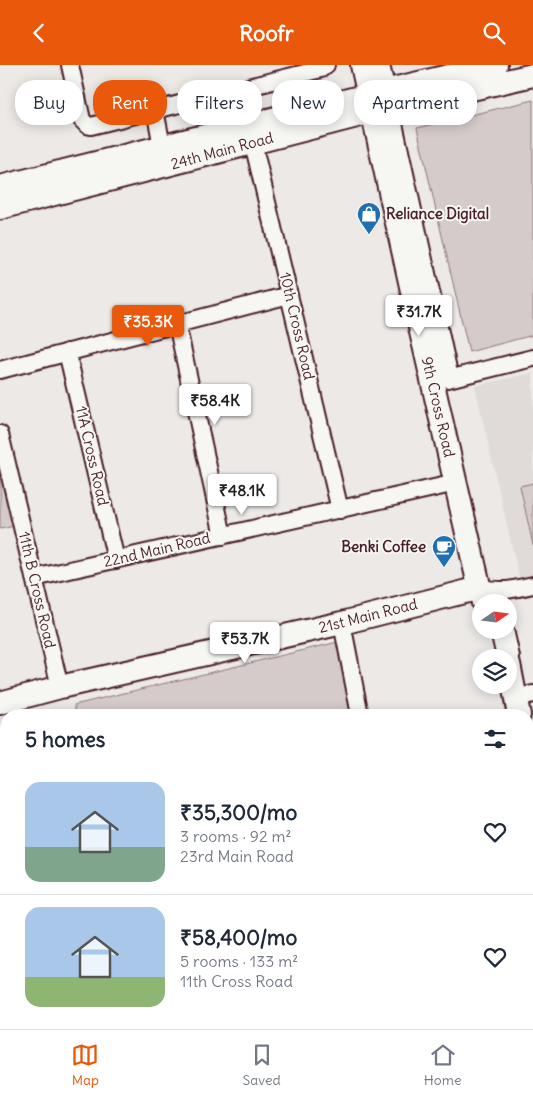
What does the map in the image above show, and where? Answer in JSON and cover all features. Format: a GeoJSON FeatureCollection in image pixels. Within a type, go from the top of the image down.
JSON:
{"type":"FeatureCollection","features":[{"type":"Feature","properties":{"kind":"main road","name":"9th Cross Road"},"geometry":{"type":"LineString","coordinates":[[362,65],[368,80]]}},
{"type":"Feature","properties":{"kind":"main road","name":"9th Cross Road"},"geometry":{"type":"LineString","coordinates":[[378,65],[378,80]]}},
{"type":"Feature","properties":{"kind":"main road","name":"24th Main Road"},"geometry":{"type":"LineString","coordinates":[[448,80],[496,65]]}},
{"type":"Feature","properties":{"kind":"main road","name":"24th Main Road"},"geometry":{"type":"LineString","coordinates":[[477,85],[533,75]]}},
{"type":"Feature","properties":{"kind":"main road","name":"24th Main Road"},"geometry":{"type":"LineString","coordinates":[[0,187],[162,147],[354,107]]}},
{"type":"Feature","properties":{"kind":"main road","name":"24th Main Road"},"geometry":{"type":"LineString","coordinates":[[0,208],[253,143],[354,110]]}},
{"type":"Feature","properties":{"kind":"main road","name":"9th Cross Road"},"geometry":{"type":"LineString","coordinates":[[382,125],[422,336],[456,483],[487,594]]}},
{"type":"Feature","properties":{"kind":"main road","name":"9th Cross Road"},"geometry":{"type":"LineString","coordinates":[[384,125],[448,379],[471,481],[488,594]]}},
{"type":"Feature","properties":{"kind":"main road","name":"21st Main Road"},"geometry":{"type":"LineString","coordinates":[[0,703],[60,687],[342,623],[472,599]]}},
{"type":"Feature","properties":{"kind":"street"},"geometry":{"type":"LineString","coordinates":[[70,65],[82,120],[86,125],[95,125]]}},
{"type":"Feature","properties":{"kind":"street"},"geometry":{"type":"LineString","coordinates":[[167,107],[321,69],[326,65]]}},
{"type":"Feature","properties":{"kind":"street"},"geometry":{"type":"LineString","coordinates":[[158,125],[162,147]]}},
{"type":"Feature","properties":{"kind":"street","name":"10th Cross Road"},"geometry":{"type":"LineString","coordinates":[[253,143],[340,510]]}},
{"type":"Feature","properties":{"kind":"street"},"geometry":{"type":"LineString","coordinates":[[0,370],[289,295]]}},
{"type":"Feature","properties":{"kind":"street"},"geometry":{"type":"LineString","coordinates":[[177,324],[223,536]]}},
{"type":"Feature","properties":{"kind":"street","name":"11A Cross Road"},"geometry":{"type":"LineString","coordinates":[[67,352],[116,560]]}},
{"type":"Feature","properties":{"kind":"street"},"geometry":{"type":"LineString","coordinates":[[448,379],[533,358]]}},
{"type":"Feature","properties":{"kind":"street","name":"11th B Cross Road"},"geometry":{"type":"LineString","coordinates":[[0,434],[60,687]]}},
{"type":"Feature","properties":{"kind":"street","name":"22nd Main Road"},"geometry":{"type":"LineString","coordinates":[[34,578],[456,483]]}},
{"type":"Feature","properties":{"kind":"street","name":"21st Main Road"},"geometry":{"type":"LineString","coordinates":[[496,594],[533,585]]}},
{"type":"Feature","properties":{"kind":"street"},"geometry":{"type":"LineString","coordinates":[[342,623],[359,709]]}},
{"type":"Feature","properties":{"kind":"shaded area"},"geometry":{"type":"Polygon","coordinates":[[[533,100],[533,335],[469,352],[417,128],[429,125],[477,125],[477,114],[533,100]]]}},
{"type":"Feature","properties":{"kind":"shaded area"},"geometry":{"type":"Polygon","coordinates":[[[533,373],[533,574],[519,577],[475,386],[533,373]]]}},
{"type":"Feature","properties":{"kind":"shaded area"},"geometry":{"type":"Polygon","coordinates":[[[0,463],[15,526],[0,529],[0,463]]]}},
{"type":"Feature","properties":{"kind":"shaded area"},"geometry":{"type":"Polygon","coordinates":[[[533,483],[533,545],[520,486],[533,483]]]}},
{"type":"Feature","properties":{"kind":"shaded area"},"geometry":{"type":"Polygon","coordinates":[[[338,642],[351,709],[75,709],[74,705],[338,642]]]}},
{"type":"Feature","properties":{"kind":"place","name":"Reliance Digital"},"geometry":{"type":"Point","coordinates":[369,235]}},
{"type":"Feature","properties":{"kind":"place","name":"Benki Coffee"},"geometry":{"type":"Point","coordinates":[444,568]}}]}
